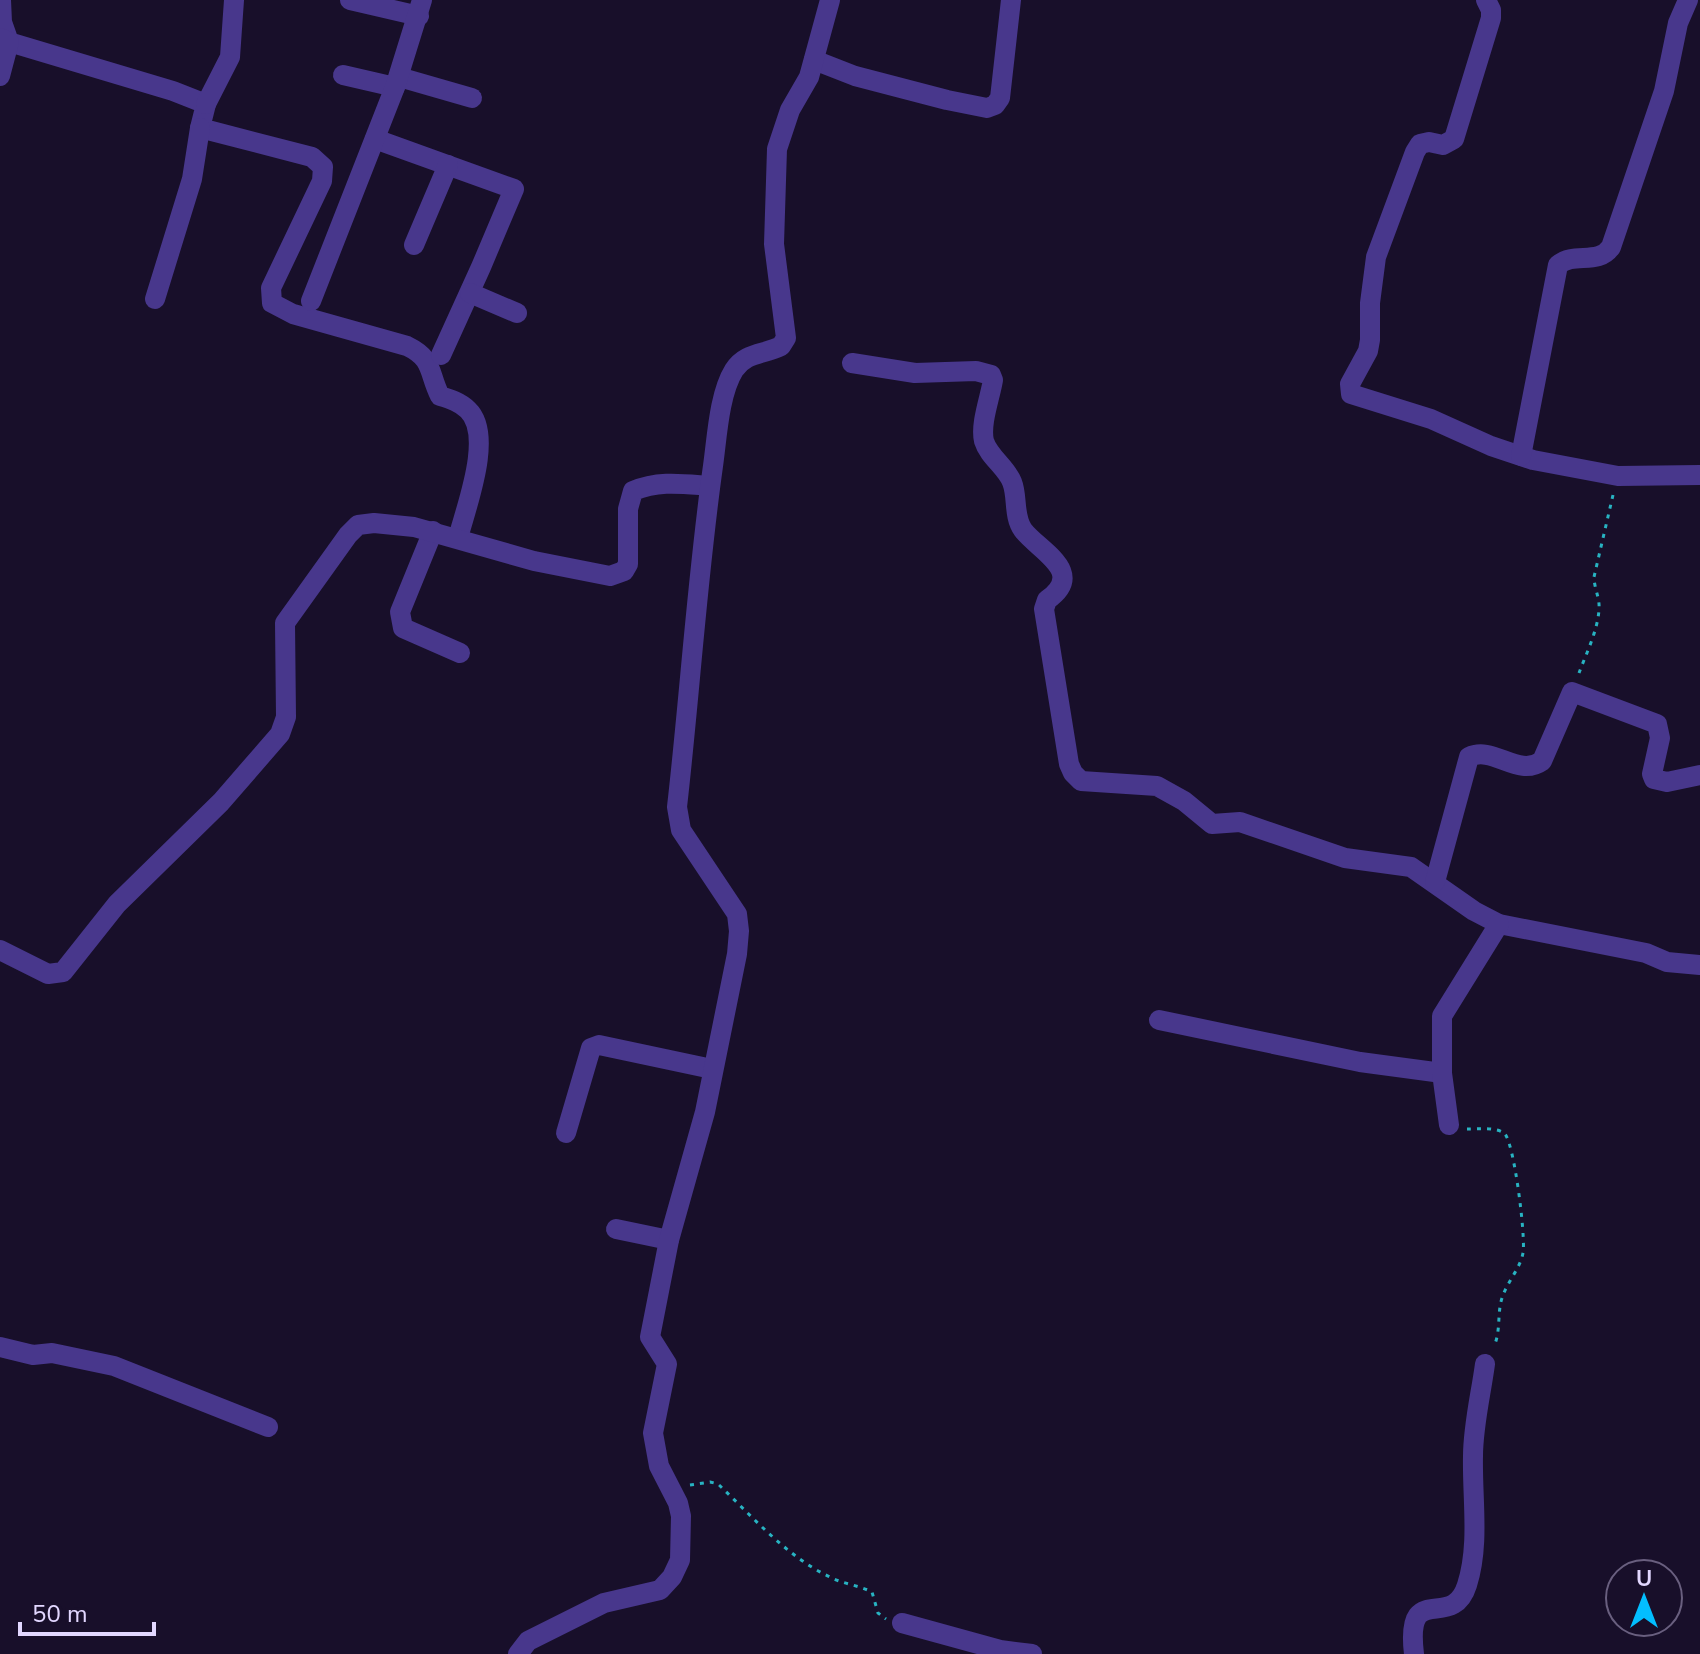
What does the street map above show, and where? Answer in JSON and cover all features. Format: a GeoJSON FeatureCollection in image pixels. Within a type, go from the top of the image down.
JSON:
{"type":"FeatureCollection","features":[{"type":"Feature","properties":{"kind":"street"},"geometry":{"type":"LineString","coordinates":[[0,76],[4,40],[1,0]]}},
{"type":"Feature","properties":{"kind":"street"},"geometry":{"type":"LineString","coordinates":[[155,299],[192,179],[206,104],[230,57],[234,0]]}},
{"type":"Feature","properties":{"kind":"street"},"geometry":{"type":"LineString","coordinates":[[311,301],[397,82],[420,8],[350,0]]}},
{"type":"Feature","properties":{"kind":"street"},"geometry":{"type":"LineString","coordinates":[[518,1654],[528,1641],[604,1603],[660,1590],[672,1577],[680,1560],[681,1516],[671,1487],[659,1466],[653,1433],[667,1364],[650,1337],[669,1240],[705,1112],[737,954],[737,914],[681,830],[677,819],[720,414],[732,373],[742,359],[771,351],[781,346],[786,338],[774,244],[777,149],[790,110],[809,77],[830,0]]}},
{"type":"Feature","properties":{"kind":"street"},"geometry":{"type":"LineString","coordinates":[[814,60],[855,76],[987,108],[995,105],[1000,98],[1011,0]]}},
{"type":"Feature","properties":{"kind":"street"},"geometry":{"type":"LineString","coordinates":[[1486,0],[1491,18],[1454,139],[1443,145],[1420,144],[1384,234],[1372,279],[1368,351],[1350,384],[1351,394],[1431,419],[1521,456],[1618,476],[1700,475]]}},
{"type":"Feature","properties":{"kind":"street"},"geometry":{"type":"LineString","coordinates":[[1521,456],[1558,265],[1564,260],[1600,257],[1611,247],[1664,91],[1678,23],[1688,0]]}},
{"type":"Feature","properties":{"kind":"street"},"geometry":{"type":"LineString","coordinates":[[4,40],[173,91],[206,104]]}},
{"type":"Feature","properties":{"kind":"street"},"geometry":{"type":"LineString","coordinates":[[343,75],[397,82],[472,98]]}},
{"type":"Feature","properties":{"kind":"street"},"geometry":{"type":"LineString","coordinates":[[200,128],[312,157],[323,167],[322,181],[271,288],[272,303],[293,314],[422,353],[430,364],[432,380],[440,396],[470,411],[478,429],[479,451],[458,538]]}},
{"type":"Feature","properties":{"kind":"street"},"geometry":{"type":"LineString","coordinates":[[375,139],[514,189],[441,355]]}},
{"type":"Feature","properties":{"kind":"street"},"geometry":{"type":"LineString","coordinates":[[414,245],[448,165]]}},
{"type":"Feature","properties":{"kind":"street"},"geometry":{"type":"LineString","coordinates":[[470,293],[517,313]]}},
{"type":"Feature","properties":{"kind":"street"},"geometry":{"type":"LineString","coordinates":[[852,363],[915,373],[976,371],[991,375],[993,380],[984,439],[1011,479],[1021,527],[1056,559],[1061,570],[1057,593],[1047,600],[1044,609],[1069,764],[1081,781],[1157,786],[1184,801],[1212,824],[1219,826],[1240,822],[1345,858],[1411,867],[1474,911],[1499,924],[1646,953],[1667,962],[1700,965]]}},
{"type":"Feature","properties":{"kind":"street"},"geometry":{"type":"LineString","coordinates":[[0,950],[48,974],[56,974],[69,967],[117,904],[221,802],[280,734],[286,717],[285,623],[358,525],[374,523],[433,531],[534,561],[610,576],[618,575],[628,564],[628,509],[633,491],[667,482],[710,486]]}},
{"type":"Feature","properties":{"kind":"street"},"geometry":{"type":"LineString","coordinates":[[433,531],[400,612],[403,628],[460,653]]}},
{"type":"Feature","properties":{"kind":"street"},"geometry":{"type":"LineString","coordinates":[[1435,882],[1469,757],[1475,753],[1483,754],[1518,765],[1536,766],[1542,761],[1572,692],[1657,724],[1660,738],[1652,774],[1654,779],[1667,782],[1700,775]]}},
{"type":"Feature","properties":{"kind":"street"},"geometry":{"type":"LineString","coordinates":[[1449,1125],[1442,1073],[1442,1016],[1499,924]]}},
{"type":"Feature","properties":{"kind":"street"},"geometry":{"type":"LineString","coordinates":[[1159,1020],[1360,1062],[1442,1073]]}},
{"type":"Feature","properties":{"kind":"street"},"geometry":{"type":"LineString","coordinates":[[566,1133],[591,1048],[599,1045],[712,1069]]}},
{"type":"Feature","properties":{"kind":"street"},"geometry":{"type":"LineString","coordinates":[[616,1229],[669,1240]]}},
{"type":"Feature","properties":{"kind":"street"},"geometry":{"type":"LineString","coordinates":[[0,1347],[33,1355],[52,1353],[114,1366],[268,1427]]}},
{"type":"Feature","properties":{"kind":"street"},"geometry":{"type":"LineString","coordinates":[[1414,1654],[1412,1628],[1419,1613],[1428,1608],[1450,1608],[1461,1600],[1467,1585],[1474,1546],[1473,1453],[1485,1364]]}},
{"type":"Feature","properties":{"kind":"street"},"geometry":{"type":"LineString","coordinates":[[902,1623],[1000,1650],[1032,1654]]}},
{"type":"Feature","properties":{"kind":"path"},"geometry":{"type":"LineString","coordinates":[[1572,692],[1600,607],[1594,577],[1618,476]]}},
{"type":"Feature","properties":{"kind":"path"},"geometry":{"type":"LineString","coordinates":[[1449,1125],[1458,1129],[1493,1130],[1505,1134],[1510,1140],[1515,1159],[1524,1252],[1501,1299],[1497,1339],[1485,1364]]}},
{"type":"Feature","properties":{"kind":"path"},"geometry":{"type":"LineString","coordinates":[[671,1487],[710,1482],[718,1484],[792,1553],[830,1578],[872,1592],[880,1617],[902,1623]]}}]}
